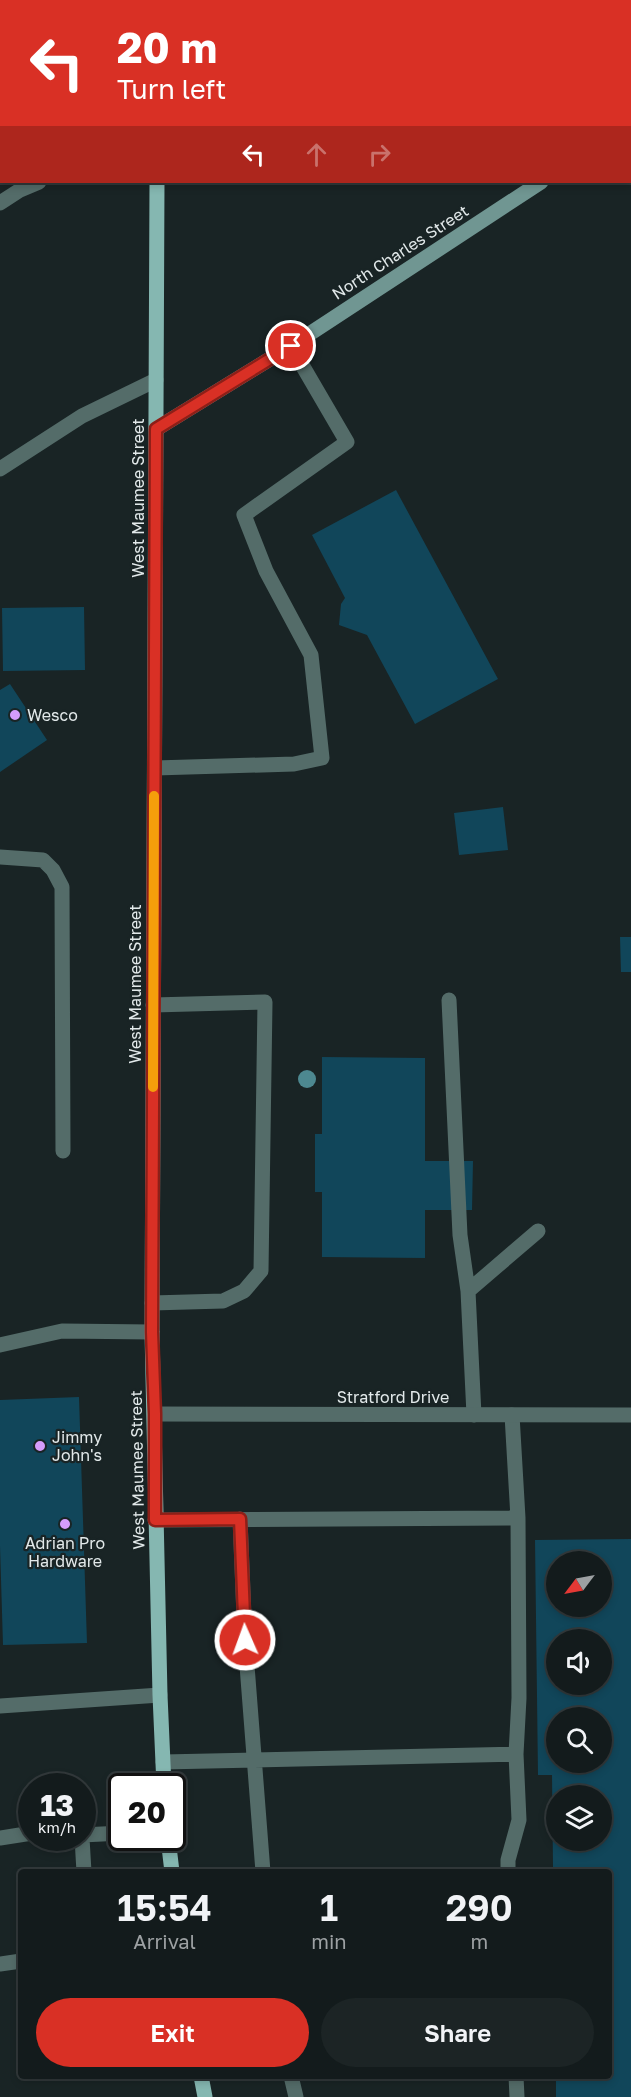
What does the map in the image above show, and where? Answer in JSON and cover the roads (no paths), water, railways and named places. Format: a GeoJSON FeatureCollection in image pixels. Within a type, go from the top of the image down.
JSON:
{"type":"FeatureCollection","features":[{"type":"Feature","properties":{"kind":"main road","name":"West Maumee Street"},"geometry":{"type":"LineString","coordinates":[[156,183],[152,1332],[155,1520],[163,1773]]}},
{"type":"Feature","properties":{"kind":"main road"},"geometry":{"type":"LineString","coordinates":[[170,1851],[172,1869]]}},
{"type":"Feature","properties":{"kind":"main road"},"geometry":{"type":"LineString","coordinates":[[202,2079],[205,2097]]}},
{"type":"Feature","properties":{"kind":"street"},"geometry":{"type":"LineString","coordinates":[[0,203],[20,190],[37,183]]}},
{"type":"Feature","properties":{"kind":"street","name":"North Charles Street"},"geometry":{"type":"LineString","coordinates":[[156,429],[291,346],[539,183]]}},
{"type":"Feature","properties":{"kind":"street"},"geometry":{"type":"LineString","coordinates":[[155,768],[294,764],[322,758],[311,655],[266,571],[244,515],[347,442],[291,346]]}},
{"type":"Feature","properties":{"kind":"street"},"geometry":{"type":"LineString","coordinates":[[0,469],[82,416],[156,380]]}},
{"type":"Feature","properties":{"kind":"street"},"geometry":{"type":"LineString","coordinates":[[0,857],[43,860],[53,870],[62,887],[63,1151]]}},
{"type":"Feature","properties":{"kind":"street"},"geometry":{"type":"LineString","coordinates":[[449,1000],[460,1235],[468,1291],[474,1415]]}},
{"type":"Feature","properties":{"kind":"street"},"geometry":{"type":"LineString","coordinates":[[152,1304],[223,1301],[244,1291],[261,1271],[265,1002],[153,1005]]}},
{"type":"Feature","properties":{"kind":"street"},"geometry":{"type":"LineString","coordinates":[[468,1291],[538,1231]]}},
{"type":"Feature","properties":{"kind":"street"},"geometry":{"type":"LineString","coordinates":[[0,1345],[62,1331],[152,1332]]}},
{"type":"Feature","properties":{"kind":"street","name":"Stratford Drive"},"geometry":{"type":"LineString","coordinates":[[155,1414],[631,1415]]}},
{"type":"Feature","properties":{"kind":"street"},"geometry":{"type":"LineString","coordinates":[[508,1869],[508,1860],[519,1820],[516,1754],[519,1698],[518,1518],[512,1415]]}},
{"type":"Feature","properties":{"kind":"street"},"geometry":{"type":"LineString","coordinates":[[155,1520],[518,1518]]}},
{"type":"Feature","properties":{"kind":"street"},"geometry":{"type":"LineString","coordinates":[[240,1519],[245,1640],[263,1869]]}},
{"type":"Feature","properties":{"kind":"street"},"geometry":{"type":"LineString","coordinates":[[0,1706],[160,1695]]}},
{"type":"Feature","properties":{"kind":"street"},"geometry":{"type":"LineString","coordinates":[[163,1762],[516,1754]]}},
{"type":"Feature","properties":{"kind":"street"},"geometry":{"type":"LineString","coordinates":[[0,1838],[18,1835]]}},
{"type":"Feature","properties":{"kind":"street"},"geometry":{"type":"LineString","coordinates":[[83,1851],[84,1869]]}},
{"type":"Feature","properties":{"kind":"street"},"geometry":{"type":"LineString","coordinates":[[0,1964],[18,1961]]}},
{"type":"Feature","properties":{"kind":"street"},"geometry":{"type":"LineString","coordinates":[[292,2079],[296,2097]]}},
{"type":"Feature","properties":{"kind":"street"},"geometry":{"type":"LineString","coordinates":[[516,2079],[517,2097]]}},
{"type":"Feature","properties":{"kind":"place","name":"Wesco"},"geometry":{"type":"Point","coordinates":[15,715]}},
{"type":"Feature","properties":{"kind":"place","name":"Jimmy John's"},"geometry":{"type":"Point","coordinates":[40,1446]}},
{"type":"Feature","properties":{"kind":"place","name":"Adrian Pro Hardware"},"geometry":{"type":"Point","coordinates":[65,1524]}}]}
